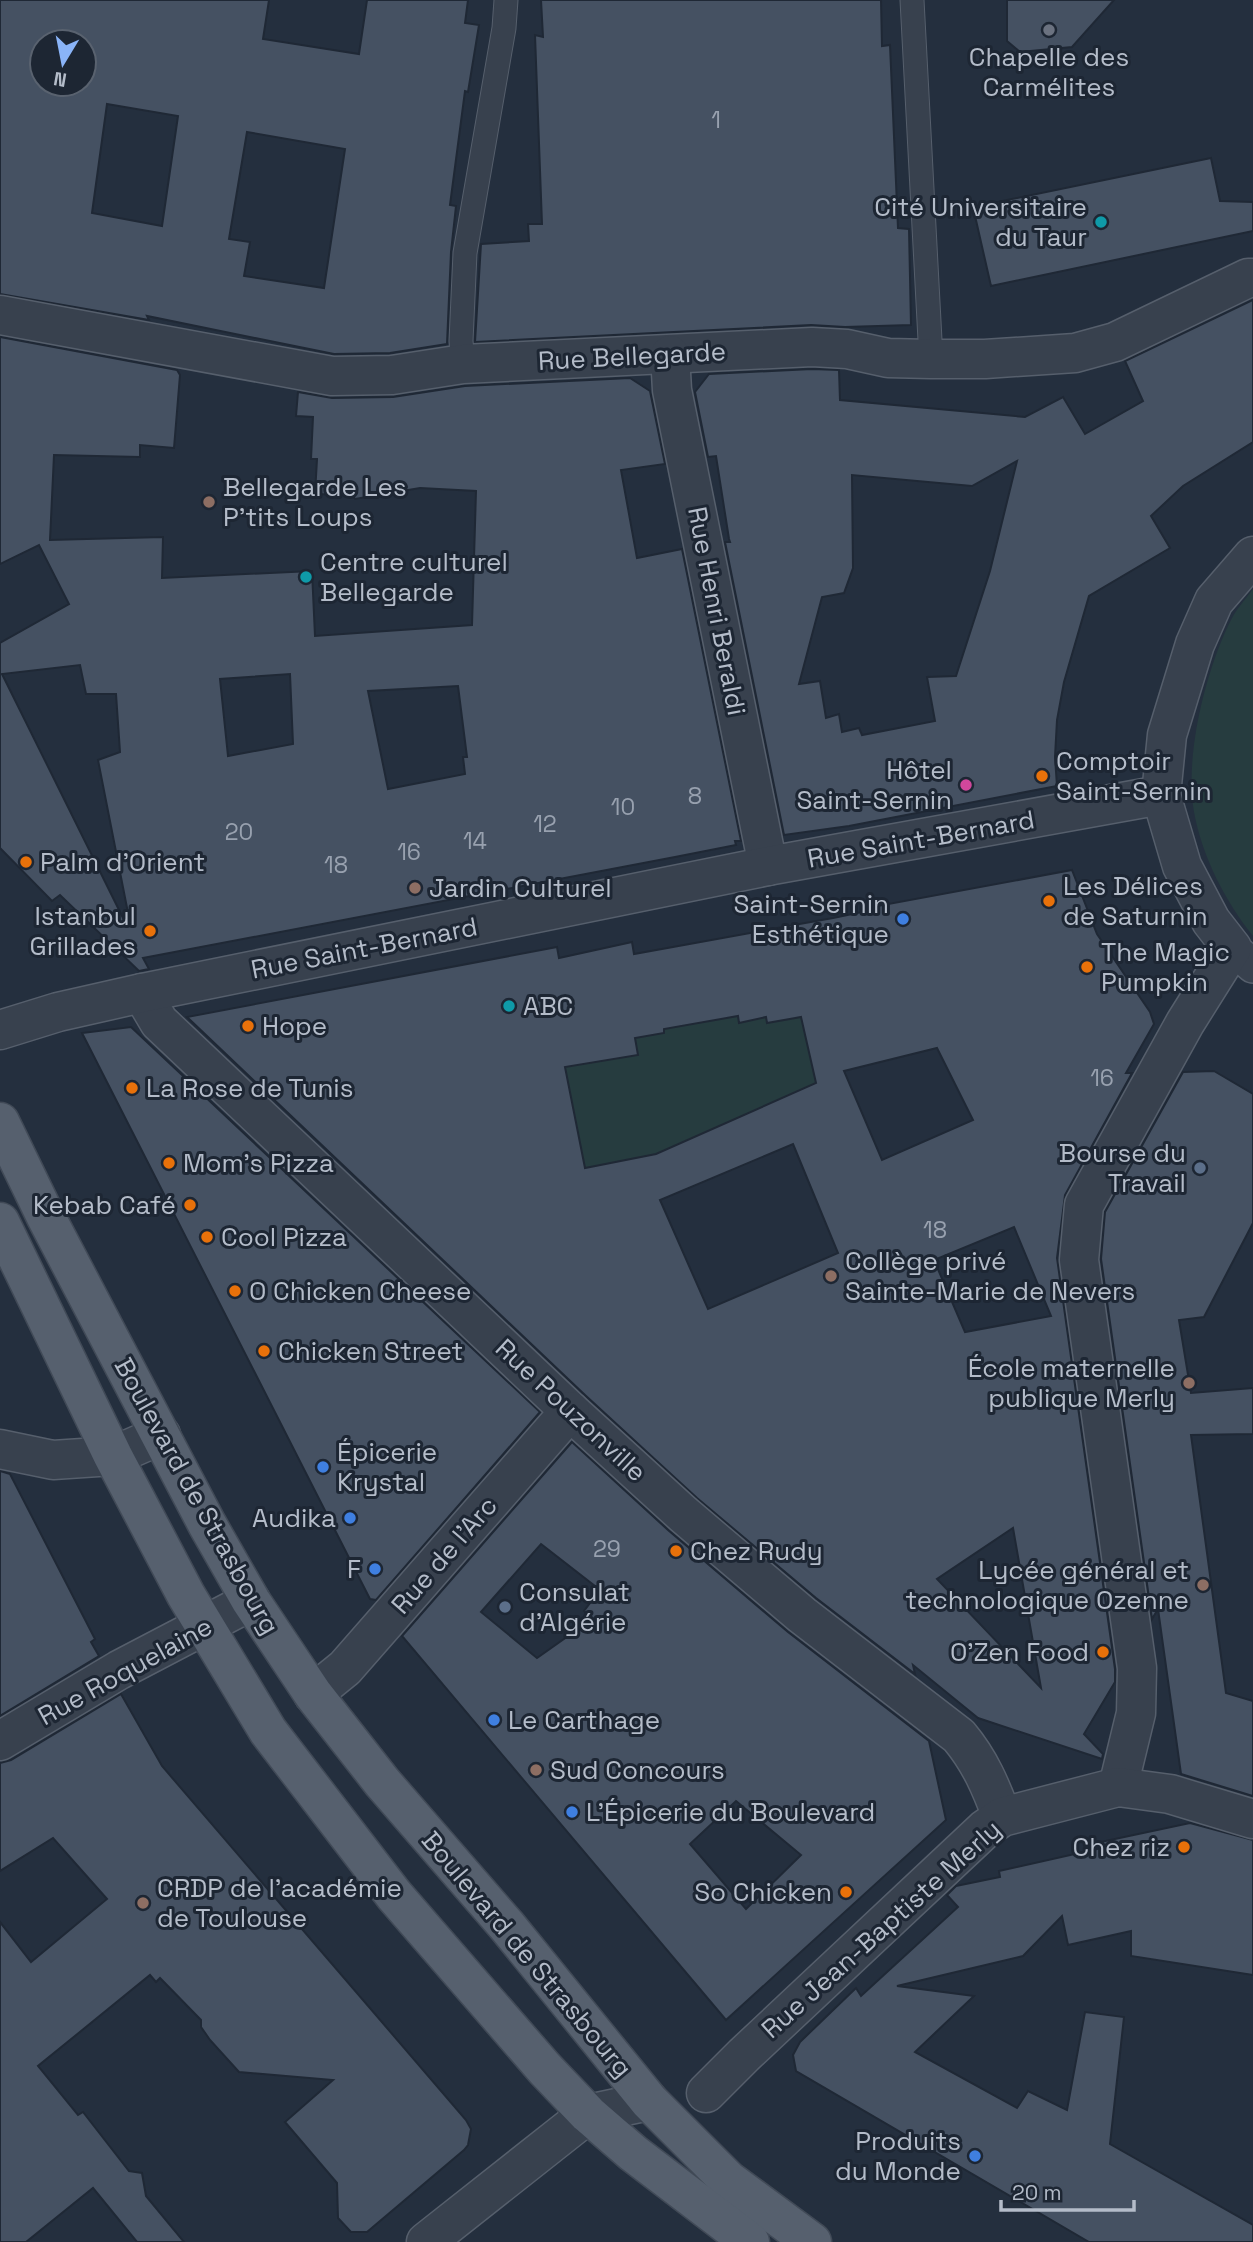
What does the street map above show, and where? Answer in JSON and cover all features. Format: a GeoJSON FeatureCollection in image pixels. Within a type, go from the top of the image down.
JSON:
{"type":"FeatureCollection","features":[{"type":"Feature","properties":{"kind":"main road","name":"Boulevard de Strasbourg"},"geometry":{"type":"LineString","coordinates":[[0,1122],[46,1217],[207,1524],[251,1601],[313,1694],[382,1782],[508,1926],[649,2101],[728,2179],[812,2242]]}},
{"type":"Feature","properties":{"kind":"main road","name":"Boulevard de Strasbourg"},"geometry":{"type":"LineString","coordinates":[[0,1222],[113,1456],[186,1595],[268,1731],[394,1895],[523,2045],[588,2114],[633,2153],[750,2242]]}},
{"type":"Feature","properties":{"kind":"street","name":"Rue Bellegarde"},"geometry":{"type":"LineString","coordinates":[[0,315],[332,376],[392,376],[463,364],[833,347],[888,358],[985,359],[1074,353],[1115,342],[1248,278],[1253,278]]}},
{"type":"Feature","properties":{"kind":"street","name":"Rue Henri Beraldi"},"geometry":{"type":"LineString","coordinates":[[670,355],[672,390],[768,866]]}},
{"type":"Feature","properties":{"kind":"street"},"geometry":{"type":"LineString","coordinates":[[1253,556],[1214,601],[1195,644],[1167,734],[1161,795],[1182,866],[1211,921],[1243,957],[1185,1023],[1084,1205],[1079,1260],[1136,1668],[1136,1713],[1118,1787],[1170,1794],[1253,1819]]}},
{"type":"Feature","properties":{"kind":"street","name":"Rue Saint-Bernard"},"geometry":{"type":"LineString","coordinates":[[0,1030],[58,1012],[142,993],[768,866],[1161,795]]}},
{"type":"Feature","properties":{"kind":"street","name":"Rue Pouzonville"},"geometry":{"type":"LineString","coordinates":[[142,993],[159,1022],[570,1411],[683,1514],[802,1615],[959,1736],[976,1757],[991,1786],[1002,1817]]}},
{"type":"Feature","properties":{"kind":"street","name":"Rue de l'Arc"},"geometry":{"type":"LineString","coordinates":[[313,1694],[345,1668],[570,1411]]}},
{"type":"Feature","properties":{"kind":"street"},"geometry":{"type":"LineString","coordinates":[[0,1449],[53,1460],[113,1456],[161,1436]]}},
{"type":"Feature","properties":{"kind":"street","name":"Rue Roquelaine"},"geometry":{"type":"LineString","coordinates":[[0,1741],[119,1670],[206,1627],[251,1601]]}},
{"type":"Feature","properties":{"kind":"street","name":"Rue Jean-Baptiste Merly"},"geometry":{"type":"LineString","coordinates":[[706,2093],[985,1829],[1002,1817],[1118,1787]]}},
{"type":"Feature","properties":{"kind":"street"},"geometry":{"type":"LineString","coordinates":[[426,2242],[588,2114],[649,2101],[706,2093],[689,2141],[588,2114]]}},
{"type":"Feature","properties":{"kind":"lane"},"geometry":{"type":"LineString","coordinates":[[463,364],[461,341],[465,253],[504,28],[506,0]]}},
{"type":"Feature","properties":{"kind":"lane"},"geometry":{"type":"LineString","coordinates":[[912,0],[931,359]]}},
{"type":"Feature","properties":{"kind":"green space"},"geometry":{"type":"Polygon","coordinates":[[[1253,589],[1253,936],[1224,893],[1203,845],[1194,812],[1192,766],[1199,714],[1213,663],[1231,620],[1253,589]]]}},
{"type":"Feature","properties":{"kind":"green space"},"geometry":{"type":"Polygon","coordinates":[[[738,1012],[766,1017],[768,1023],[801,1017],[805,1037],[822,1035],[844,1071],[656,1154],[585,1168],[565,1067],[637,1055],[635,1038],[664,1033],[664,1029],[738,1012]]]}},
{"type":"Feature","properties":{"kind":"building"},"geometry":{"type":"Polygon","coordinates":[[[0,0],[269,0],[263,39],[359,54],[367,0],[468,0],[465,23],[479,25],[468,92],[465,91],[450,205],[456,206],[447,344],[390,353],[334,354],[147,316],[149,320],[0,294],[0,0]],[[107,104],[92,213],[162,226],[178,116],[107,104]],[[247,132],[229,239],[250,242],[244,276],[324,288],[345,149],[247,132]]]}},
{"type":"Feature","properties":{"kind":"building"},"geometry":{"type":"Polygon","coordinates":[[[541,0],[881,0],[882,46],[890,45],[898,228],[909,229],[911,325],[811,325],[475,342],[481,244],[529,241],[528,224],[542,224],[535,35],[543,37],[541,0]]]}},
{"type":"Feature","properties":{"kind":"building","name":"Chapelle des Carmélites"},"geometry":{"type":"Polygon","coordinates":[[[1007,0],[1114,0],[1072,47],[1020,52],[1007,41],[1007,0]]]}},
{"type":"Feature","properties":{"kind":"building","name":"Cité Universitaire du Taur"},"geometry":{"type":"Polygon","coordinates":[[[1211,158],[1220,201],[1253,202],[1253,231],[991,286],[973,207],[1211,158]]]}},
{"type":"Feature","properties":{"kind":"building"},"geometry":{"type":"Polygon","coordinates":[[[1253,300],[1253,442],[1183,486],[1151,516],[1170,548],[1089,596],[1064,682],[1057,720],[1057,786],[849,826],[784,835],[725,542],[730,542],[716,456],[708,457],[695,392],[709,374],[839,370],[840,400],[1025,417],[1063,397],[1085,434],[1143,401],[1125,361],[1253,300]],[[1017,461],[972,486],[852,475],[853,568],[844,593],[822,597],[799,684],[820,681],[826,718],[839,714],[842,732],[859,728],[862,735],[935,721],[927,677],[956,676],[990,571],[1017,461]]]}},
{"type":"Feature","properties":{"kind":"building"},"geometry":{"type":"Polygon","coordinates":[[[0,337],[177,370],[180,375],[174,448],[140,445],[140,457],[54,455],[50,540],[163,537],[162,578],[312,571],[315,636],[472,625],[476,491],[420,488],[355,499],[352,495],[315,494],[317,459],[311,459],[313,417],[296,416],[298,392],[332,398],[393,397],[465,386],[630,378],[650,391],[665,464],[621,470],[637,558],[682,549],[741,841],[735,841],[736,845],[675,857],[143,958],[149,969],[139,971],[60,895],[52,901],[0,848],[0,643],[69,604],[39,545],[0,564],[0,337]],[[80,665],[2,674],[126,924],[130,923],[98,760],[120,752],[116,694],[86,694],[80,665]],[[290,674],[220,679],[228,756],[293,744],[290,674]],[[458,686],[368,691],[388,789],[465,774],[463,757],[467,757],[458,686]]]}},
{"type":"Feature","properties":{"kind":"building"},"geometry":{"type":"Polygon","coordinates":[[[1072,870],[1097,934],[1150,1012],[1154,1024],[1126,1073],[1132,1073],[1065,1195],[1057,1258],[1115,1669],[1115,1682],[1084,1734],[1103,1754],[1102,1759],[978,1718],[913,1665],[915,1674],[816,1598],[697,1498],[585,1395],[187,1017],[557,947],[559,958],[632,942],[634,954],[833,918],[872,910],[872,907],[1072,870]],[[738,1016],[664,1029],[664,1033],[635,1038],[638,1055],[565,1067],[585,1168],[656,1154],[816,1083],[801,1017],[767,1023],[766,1017],[739,1023],[738,1016]],[[937,1048],[844,1071],[882,1160],[973,1120],[937,1048]],[[793,1144],[660,1200],[708,1309],[838,1253],[793,1144]],[[1014,1227],[934,1260],[965,1332],[1051,1316],[1014,1227]],[[1013,1528],[937,1579],[1041,1688],[1013,1528]]]}},
{"type":"Feature","properties":{"kind":"building"},"geometry":{"type":"Polygon","coordinates":[[[131,1027],[540,1412],[376,1600],[370,1599],[82,1033],[131,1027]]]}},
{"type":"Feature","properties":{"kind":"building"},"geometry":{"type":"Polygon","coordinates":[[[1214,1071],[1253,1094],[1253,1223],[1204,1317],[1179,1320],[1191,1393],[1253,1388],[1253,1434],[1191,1435],[1226,1693],[1253,1701],[1253,1796],[1181,1774],[1158,1609],[1152,1619],[1101,1259],[1105,1212],[1183,1072],[1214,1071]]]}},
{"type":"Feature","properties":{"kind":"building"},"geometry":{"type":"Polygon","coordinates":[[[572,1442],[668,1530],[788,1632],[929,1741],[946,1820],[726,2020],[402,1636],[572,1442]],[[541,1544],[481,1612],[537,1658],[592,1619],[584,1611],[600,1590],[541,1544]],[[736,1801],[690,1844],[746,1909],[801,1855],[736,1801]]]}},
{"type":"Feature","properties":{"kind":"building"},"geometry":{"type":"Polygon","coordinates":[[[0,1471],[10,1474],[95,1639],[91,1642],[99,1656],[0,1716],[0,1471]]]}},
{"type":"Feature","properties":{"kind":"building"},"geometry":{"type":"Polygon","coordinates":[[[121,1694],[162,1766],[471,2129],[468,2145],[464,2150],[367,2232],[351,2232],[338,2218],[337,2183],[285,2122],[333,2080],[239,2072],[210,2040],[201,2027],[201,2020],[160,1978],[156,1982],[150,1975],[38,2066],[78,2115],[83,2112],[129,2171],[142,2173],[146,2196],[184,2242],[137,2242],[93,2188],[26,2242],[0,2242],[0,1922],[31,1962],[107,1899],[53,1838],[0,1871],[0,1763],[11,1760],[121,1694]]]}},
{"type":"Feature","properties":{"kind":"building"},"geometry":{"type":"Polygon","coordinates":[[[1190,1823],[1253,1840],[1253,1975],[1131,1956],[1131,1931],[1068,1945],[1062,1916],[1023,1956],[897,1986],[974,1996],[915,2052],[1017,2108],[1028,2091],[1067,2110],[1085,2012],[1124,2017],[1110,2144],[1253,2225],[1253,2242],[1089,2242],[796,2071],[793,2055],[800,2042],[856,1988],[861,1996],[958,1907],[947,1895],[956,1886],[1000,1877],[999,1871],[1106,1847],[1096,1843],[1190,1823]]]}},
{"type":"Feature","properties":{"kind":"place","name":"Chapelle des Carmélites"},"geometry":{"type":"Point","coordinates":[1049,30]}},
{"type":"Feature","properties":{"kind":"place","name":"Cité Universitaire du Taur"},"geometry":{"type":"Point","coordinates":[1101,222]}},
{"type":"Feature","properties":{"kind":"place","name":"Bellegarde Les P'tits Loups"},"geometry":{"type":"Point","coordinates":[209,502]}},
{"type":"Feature","properties":{"kind":"place","name":"Centre culturel Bellegarde"},"geometry":{"type":"Point","coordinates":[306,577]}},
{"type":"Feature","properties":{"kind":"place","name":"Comptoir Saint-Sernin"},"geometry":{"type":"Point","coordinates":[1042,776]}},
{"type":"Feature","properties":{"kind":"place","name":"Hôtel Saint-Sernin"},"geometry":{"type":"Point","coordinates":[966,785]}},
{"type":"Feature","properties":{"kind":"place","name":"Palm d'Orient"},"geometry":{"type":"Point","coordinates":[26,862]}},
{"type":"Feature","properties":{"kind":"place","name":"Jardin Culturel"},"geometry":{"type":"Point","coordinates":[415,888]}},
{"type":"Feature","properties":{"kind":"place","name":"Les Délices de Saturnin"},"geometry":{"type":"Point","coordinates":[1049,901]}},
{"type":"Feature","properties":{"kind":"place","name":"Saint-Sernin Esthétique"},"geometry":{"type":"Point","coordinates":[903,919]}},
{"type":"Feature","properties":{"kind":"place","name":"Istanbul Grillades"},"geometry":{"type":"Point","coordinates":[150,931]}},
{"type":"Feature","properties":{"kind":"place","name":"The Magic Pumpkin"},"geometry":{"type":"Point","coordinates":[1087,967]}},
{"type":"Feature","properties":{"kind":"place","name":"ABC"},"geometry":{"type":"Point","coordinates":[509,1006]}},
{"type":"Feature","properties":{"kind":"place","name":"Hope"},"geometry":{"type":"Point","coordinates":[248,1026]}},
{"type":"Feature","properties":{"kind":"place","name":"La Rose de Tunis"},"geometry":{"type":"Point","coordinates":[132,1088]}},
{"type":"Feature","properties":{"kind":"place","name":"Mom's Pizza"},"geometry":{"type":"Point","coordinates":[169,1163]}},
{"type":"Feature","properties":{"kind":"place","name":"Bourse du Travail"},"geometry":{"type":"Point","coordinates":[1200,1168]}},
{"type":"Feature","properties":{"kind":"place","name":"Kebab Café"},"geometry":{"type":"Point","coordinates":[190,1205]}},
{"type":"Feature","properties":{"kind":"place","name":"Cool Pizza"},"geometry":{"type":"Point","coordinates":[207,1237]}},
{"type":"Feature","properties":{"kind":"place","name":"Collège privé Sainte-Marie de Nevers"},"geometry":{"type":"Point","coordinates":[831,1276]}},
{"type":"Feature","properties":{"kind":"place","name":"O Chicken Cheese"},"geometry":{"type":"Point","coordinates":[235,1291]}},
{"type":"Feature","properties":{"kind":"place","name":"Chicken Street"},"geometry":{"type":"Point","coordinates":[264,1351]}},
{"type":"Feature","properties":{"kind":"place","name":"École maternelle publique Merly"},"geometry":{"type":"Point","coordinates":[1189,1383]}},
{"type":"Feature","properties":{"kind":"place","name":"Épicerie Krystal"},"geometry":{"type":"Point","coordinates":[323,1467]}},
{"type":"Feature","properties":{"kind":"place","name":"Audika"},"geometry":{"type":"Point","coordinates":[350,1518]}},
{"type":"Feature","properties":{"kind":"place","name":"Chez Rudy"},"geometry":{"type":"Point","coordinates":[676,1551]}},
{"type":"Feature","properties":{"kind":"place","name":"F"},"geometry":{"type":"Point","coordinates":[375,1569]}},
{"type":"Feature","properties":{"kind":"place","name":"Lycée général et technologique Ozenne"},"geometry":{"type":"Point","coordinates":[1203,1585]}},
{"type":"Feature","properties":{"kind":"place","name":"Consulat d'Algérie"},"geometry":{"type":"Point","coordinates":[505,1607]}},
{"type":"Feature","properties":{"kind":"place","name":"O'Zen Food"},"geometry":{"type":"Point","coordinates":[1103,1652]}},
{"type":"Feature","properties":{"kind":"place","name":"Le Carthage"},"geometry":{"type":"Point","coordinates":[494,1720]}},
{"type":"Feature","properties":{"kind":"place","name":"Sud Concours"},"geometry":{"type":"Point","coordinates":[536,1770]}},
{"type":"Feature","properties":{"kind":"place","name":"L'Épicerie du Boulevard"},"geometry":{"type":"Point","coordinates":[572,1812]}},
{"type":"Feature","properties":{"kind":"place","name":"Chez riz"},"geometry":{"type":"Point","coordinates":[1184,1847]}},
{"type":"Feature","properties":{"kind":"place","name":"So Chicken"},"geometry":{"type":"Point","coordinates":[846,1892]}},
{"type":"Feature","properties":{"kind":"place","name":"CRDP de l'académie de Toulouse"},"geometry":{"type":"Point","coordinates":[143,1903]}},
{"type":"Feature","properties":{"kind":"place","name":"Produits du Monde"},"geometry":{"type":"Point","coordinates":[975,2156]}}]}
